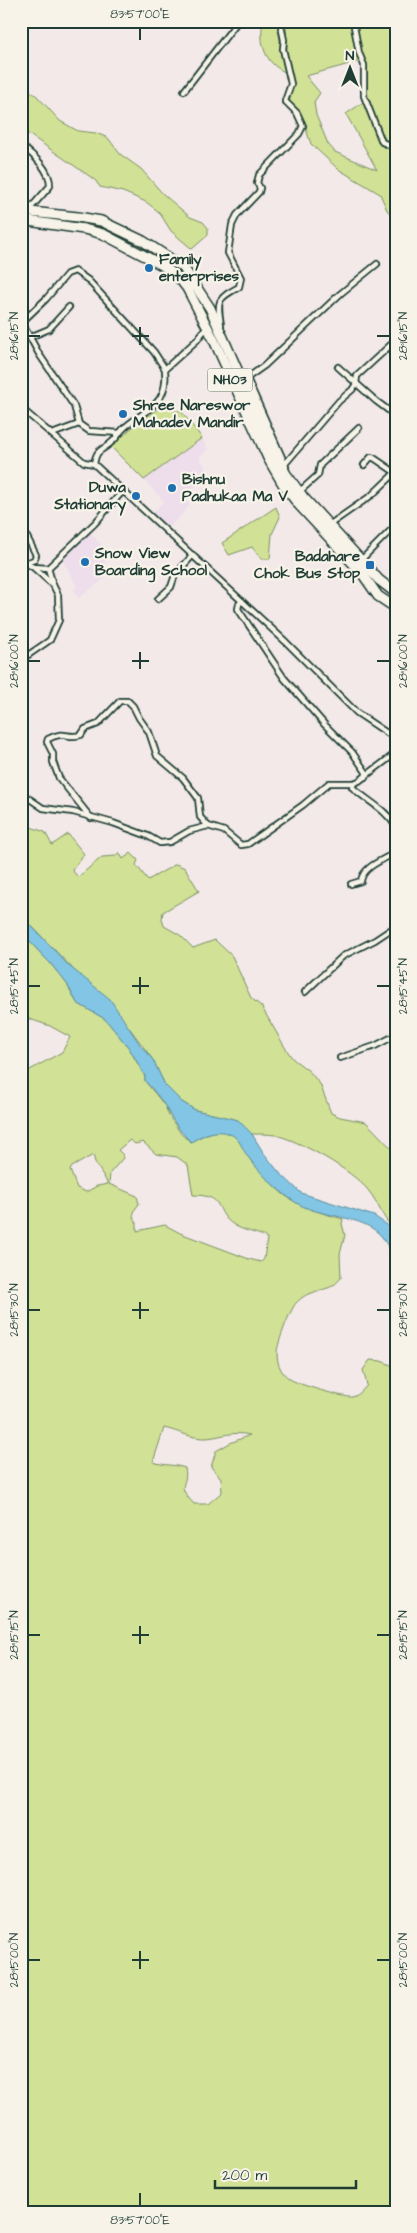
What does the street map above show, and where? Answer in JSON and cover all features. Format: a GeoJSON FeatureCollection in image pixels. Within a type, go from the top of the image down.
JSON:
{"type":"FeatureCollection","features":[{"type":"Feature","properties":{"kind":"highway"},"geometry":{"type":"LineString","coordinates":[[24,212],[102,221],[130,234],[171,258],[190,275],[207,303],[272,448],[286,474],[299,492],[360,560],[379,580],[394,588]]}},
{"type":"Feature","properties":{"kind":"highway","name":"NH03"},"geometry":{"type":"LineString","coordinates":[[21,220],[97,232],[162,265],[180,279],[187,288],[207,327],[268,458],[283,484],[299,505],[362,573],[378,596],[396,608]]}},
{"type":"Feature","properties":{"kind":"street"},"geometry":{"type":"LineString","coordinates":[[184,91],[238,21]]}},
{"type":"Feature","properties":{"kind":"street"},"geometry":{"type":"LineString","coordinates":[[224,341],[218,304],[223,296],[239,287],[241,278],[228,253],[232,226],[237,215],[259,192],[260,188],[257,183],[259,176],[299,134],[303,126],[297,113],[284,101],[291,84],[283,49],[284,40],[280,21]]}},
{"type":"Feature","properties":{"kind":"street"},"geometry":{"type":"LineString","coordinates":[[353,21],[359,53],[364,65],[364,96],[382,142],[396,148]]}},
{"type":"Feature","properties":{"kind":"street"},"geometry":{"type":"LineString","coordinates":[[21,146],[39,162],[50,181],[50,186],[24,212]]}},
{"type":"Feature","properties":{"kind":"street"},"geometry":{"type":"LineString","coordinates":[[286,474],[285,464],[247,378],[264,366],[340,294],[377,264]]}},
{"type":"Feature","properties":{"kind":"street"},"geometry":{"type":"LineString","coordinates":[[94,464],[97,453],[112,443],[134,420],[148,412],[159,400],[166,385],[165,368],[154,352],[88,280],[75,271],[66,274],[46,299],[22,321],[30,337],[74,406],[79,424],[89,431],[120,433]]}},
{"type":"Feature","properties":{"kind":"street"},"geometry":{"type":"LineString","coordinates":[[30,337],[49,329],[69,307]]}},
{"type":"Feature","properties":{"kind":"street"},"geometry":{"type":"LineString","coordinates":[[165,368],[197,340],[207,327]]}},
{"type":"Feature","properties":{"kind":"street"},"geometry":{"type":"LineString","coordinates":[[285,464],[356,384],[357,376],[396,340]]}},
{"type":"Feature","properties":{"kind":"street"},"geometry":{"type":"LineString","coordinates":[[338,367],[396,416]]}},
{"type":"Feature","properties":{"kind":"street"},"geometry":{"type":"LineString","coordinates":[[21,408],[84,462],[94,464],[122,492],[194,555],[357,713],[396,738]]}},
{"type":"Feature","properties":{"kind":"street"},"geometry":{"type":"LineString","coordinates":[[52,434],[79,424]]}},
{"type":"Feature","properties":{"kind":"street"},"geometry":{"type":"LineString","coordinates":[[299,492],[318,475],[320,465],[359,428]]}},
{"type":"Feature","properties":{"kind":"street"},"geometry":{"type":"LineString","coordinates":[[329,525],[372,495],[396,473],[374,458],[364,465]]}},
{"type":"Feature","properties":{"kind":"street"},"geometry":{"type":"LineString","coordinates":[[23,564],[48,568],[95,523],[122,492]]}},
{"type":"Feature","properties":{"kind":"street"},"geometry":{"type":"LineString","coordinates":[[21,525],[36,555],[34,560],[23,564]]}},
{"type":"Feature","properties":{"kind":"street"},"geometry":{"type":"LineString","coordinates":[[360,560],[396,525]]}},
{"type":"Feature","properties":{"kind":"street"},"geometry":{"type":"LineString","coordinates":[[158,599],[171,587],[175,575],[194,555]]}},
{"type":"Feature","properties":{"kind":"street"},"geometry":{"type":"LineString","coordinates":[[33,567],[53,585]]}},
{"type":"Feature","properties":{"kind":"street"},"geometry":{"type":"LineString","coordinates":[[21,660],[50,640],[55,630],[59,611],[58,595],[48,568]]}},
{"type":"Feature","properties":{"kind":"street"},"geometry":{"type":"LineString","coordinates":[[242,601],[238,609],[284,678],[324,725],[352,752],[366,772],[366,776]]}},
{"type":"Feature","properties":{"kind":"street"},"geometry":{"type":"LineString","coordinates":[[91,818],[82,804],[68,792],[59,778],[53,762],[54,754],[47,742],[48,739],[60,733],[75,737],[81,735],[85,729],[98,724],[120,701],[128,701],[133,706],[149,732],[157,756],[183,778],[198,798],[200,817],[208,826],[224,831],[241,845],[248,844],[303,805],[329,783],[354,783],[396,753]]}},
{"type":"Feature","properties":{"kind":"street"},"geometry":{"type":"LineString","coordinates":[[354,783],[352,787],[391,818],[396,827]]}},
{"type":"Feature","properties":{"kind":"street"},"geometry":{"type":"LineString","coordinates":[[21,793],[43,808],[73,812],[113,823],[164,843],[189,831],[208,826]]}},
{"type":"Feature","properties":{"kind":"street"},"geometry":{"type":"LineString","coordinates":[[351,884],[361,881],[361,875],[367,869],[396,852]]}},
{"type":"Feature","properties":{"kind":"street"},"geometry":{"type":"LineString","coordinates":[[305,992],[343,956],[375,940],[396,926]]}},
{"type":"Feature","properties":{"kind":"street"},"geometry":{"type":"LineString","coordinates":[[340,1058],[375,1046],[396,1035]]}},
{"type":"Feature","properties":{"kind":"shaded area","name":"Bishnu Padhukaa Ma V"},"geometry":{"type":"Polygon","coordinates":[[[202,438],[208,450],[199,457],[210,476],[182,495],[190,505],[170,527],[152,514],[164,501],[144,480],[202,438]]]}},
{"type":"Feature","properties":{"kind":"shaded area","name":"Snow View Boarding School"},"geometry":{"type":"Polygon","coordinates":[[[89,531],[111,556],[101,567],[105,578],[79,598],[74,590],[77,586],[61,557],[89,531]]]}},
{"type":"Feature","properties":{"kind":"green space"},"geometry":{"type":"Polygon","coordinates":[[[263,21],[277,21],[285,72],[272,63],[265,51],[262,37],[263,21]]]}},
{"type":"Feature","properties":{"kind":"green space"},"geometry":{"type":"Polygon","coordinates":[[[286,21],[396,21],[396,220],[387,210],[380,194],[338,169],[311,144],[300,112],[289,102],[294,86],[287,57],[286,21]],[[364,60],[306,76],[320,93],[314,102],[316,115],[328,144],[335,152],[377,170],[346,114],[368,99],[364,60]]]}},
{"type":"Feature","properties":{"kind":"green space"},"geometry":{"type":"Polygon","coordinates":[[[21,84],[37,96],[60,121],[78,131],[96,133],[108,138],[120,154],[141,169],[163,194],[190,217],[203,222],[208,228],[208,235],[192,249],[171,231],[159,212],[146,202],[123,192],[100,187],[95,180],[21,129],[21,84]]]}},
{"type":"Feature","properties":{"kind":"green space"},"geometry":{"type":"Polygon","coordinates":[[[21,215],[102,227],[165,259],[181,271],[203,304],[271,453],[286,479],[374,581],[298,500],[279,474],[201,308],[182,275],[168,265],[101,229],[21,217],[21,215]]]}},
{"type":"Feature","properties":{"kind":"green space"},"geometry":{"type":"Polygon","coordinates":[[[168,403],[174,411],[181,411],[202,438],[144,480],[111,447],[138,422],[168,403]]]}},
{"type":"Feature","properties":{"kind":"green space"},"geometry":{"type":"Polygon","coordinates":[[[276,507],[280,517],[272,534],[270,559],[261,559],[252,547],[229,555],[222,543],[276,507]]]}},
{"type":"Feature","properties":{"kind":"green space"},"geometry":{"type":"Polygon","coordinates":[[[25,825],[45,832],[52,845],[68,834],[84,854],[72,870],[78,877],[102,857],[116,856],[119,852],[123,859],[131,853],[138,860],[136,865],[148,880],[176,864],[185,868],[199,891],[163,912],[164,926],[180,935],[193,948],[215,940],[232,956],[251,998],[261,1006],[293,1059],[309,1071],[320,1084],[331,1113],[340,1117],[366,1122],[396,1153],[396,1231],[361,1182],[325,1157],[285,1138],[252,1134],[238,1120],[195,1110],[182,1102],[165,1085],[153,1060],[128,1026],[21,915],[21,828],[25,825]]]}},
{"type":"Feature","properties":{"kind":"green space"},"geometry":{"type":"Polygon","coordinates":[[[21,937],[30,942],[50,963],[67,984],[77,1003],[105,1019],[129,1048],[145,1077],[145,1081],[165,1106],[169,1116],[182,1135],[191,1142],[213,1132],[219,1131],[231,1134],[239,1140],[247,1156],[283,1194],[304,1206],[343,1219],[342,1224],[345,1235],[340,1254],[341,1278],[331,1287],[308,1294],[298,1301],[290,1312],[281,1335],[277,1357],[280,1368],[287,1377],[310,1387],[352,1397],[362,1391],[367,1385],[363,1370],[370,1360],[381,1361],[396,1367],[396,2212],[21,2212],[21,1075],[62,1052],[70,1037],[50,1026],[21,1016],[21,937]],[[130,1140],[118,1150],[123,1155],[123,1158],[110,1173],[109,1184],[137,1196],[139,1204],[135,1209],[133,1217],[137,1223],[137,1231],[165,1225],[180,1233],[249,1259],[261,1262],[264,1259],[267,1238],[234,1225],[211,1198],[193,1195],[188,1165],[177,1157],[156,1154],[143,1142],[135,1144],[130,1140]],[[93,1155],[70,1170],[77,1188],[86,1192],[97,1186],[108,1184],[93,1155]],[[164,1428],[153,1462],[185,1468],[186,1474],[183,1488],[188,1497],[194,1504],[208,1504],[222,1492],[221,1478],[211,1467],[216,1451],[250,1435],[233,1434],[201,1438],[164,1428]]]}},
{"type":"Feature","properties":{"kind":"water"},"geometry":{"type":"Polygon","coordinates":[[[21,915],[69,966],[110,999],[141,1046],[153,1060],[165,1085],[182,1102],[195,1110],[238,1120],[252,1134],[278,1171],[301,1193],[374,1216],[396,1231],[396,1260],[382,1237],[364,1224],[316,1211],[288,1197],[258,1170],[239,1141],[230,1134],[214,1132],[191,1142],[174,1121],[161,1099],[145,1081],[145,1076],[129,1048],[105,1019],[77,1003],[67,984],[50,963],[30,942],[21,937],[21,915]]]}},
{"type":"Feature","properties":{"kind":"place","name":"Family enterprises"},"geometry":{"type":"Point","coordinates":[149,268]}},
{"type":"Feature","properties":{"kind":"place","name":"Shree Nareswor Mahadev Mandir"},"geometry":{"type":"Point","coordinates":[123,414]}},
{"type":"Feature","properties":{"kind":"place","name":"Bishnu Padhukaa Ma V"},"geometry":{"type":"Point","coordinates":[172,488]}},
{"type":"Feature","properties":{"kind":"place","name":"Duwa Stationary"},"geometry":{"type":"Point","coordinates":[136,496]}},
{"type":"Feature","properties":{"kind":"place","name":"Snow View Boarding School"},"geometry":{"type":"Point","coordinates":[85,562]}},
{"type":"Feature","properties":{"kind":"place","name":"Badahare Chok Bus Stop"},"geometry":{"type":"Point","coordinates":[370,565]}}]}
